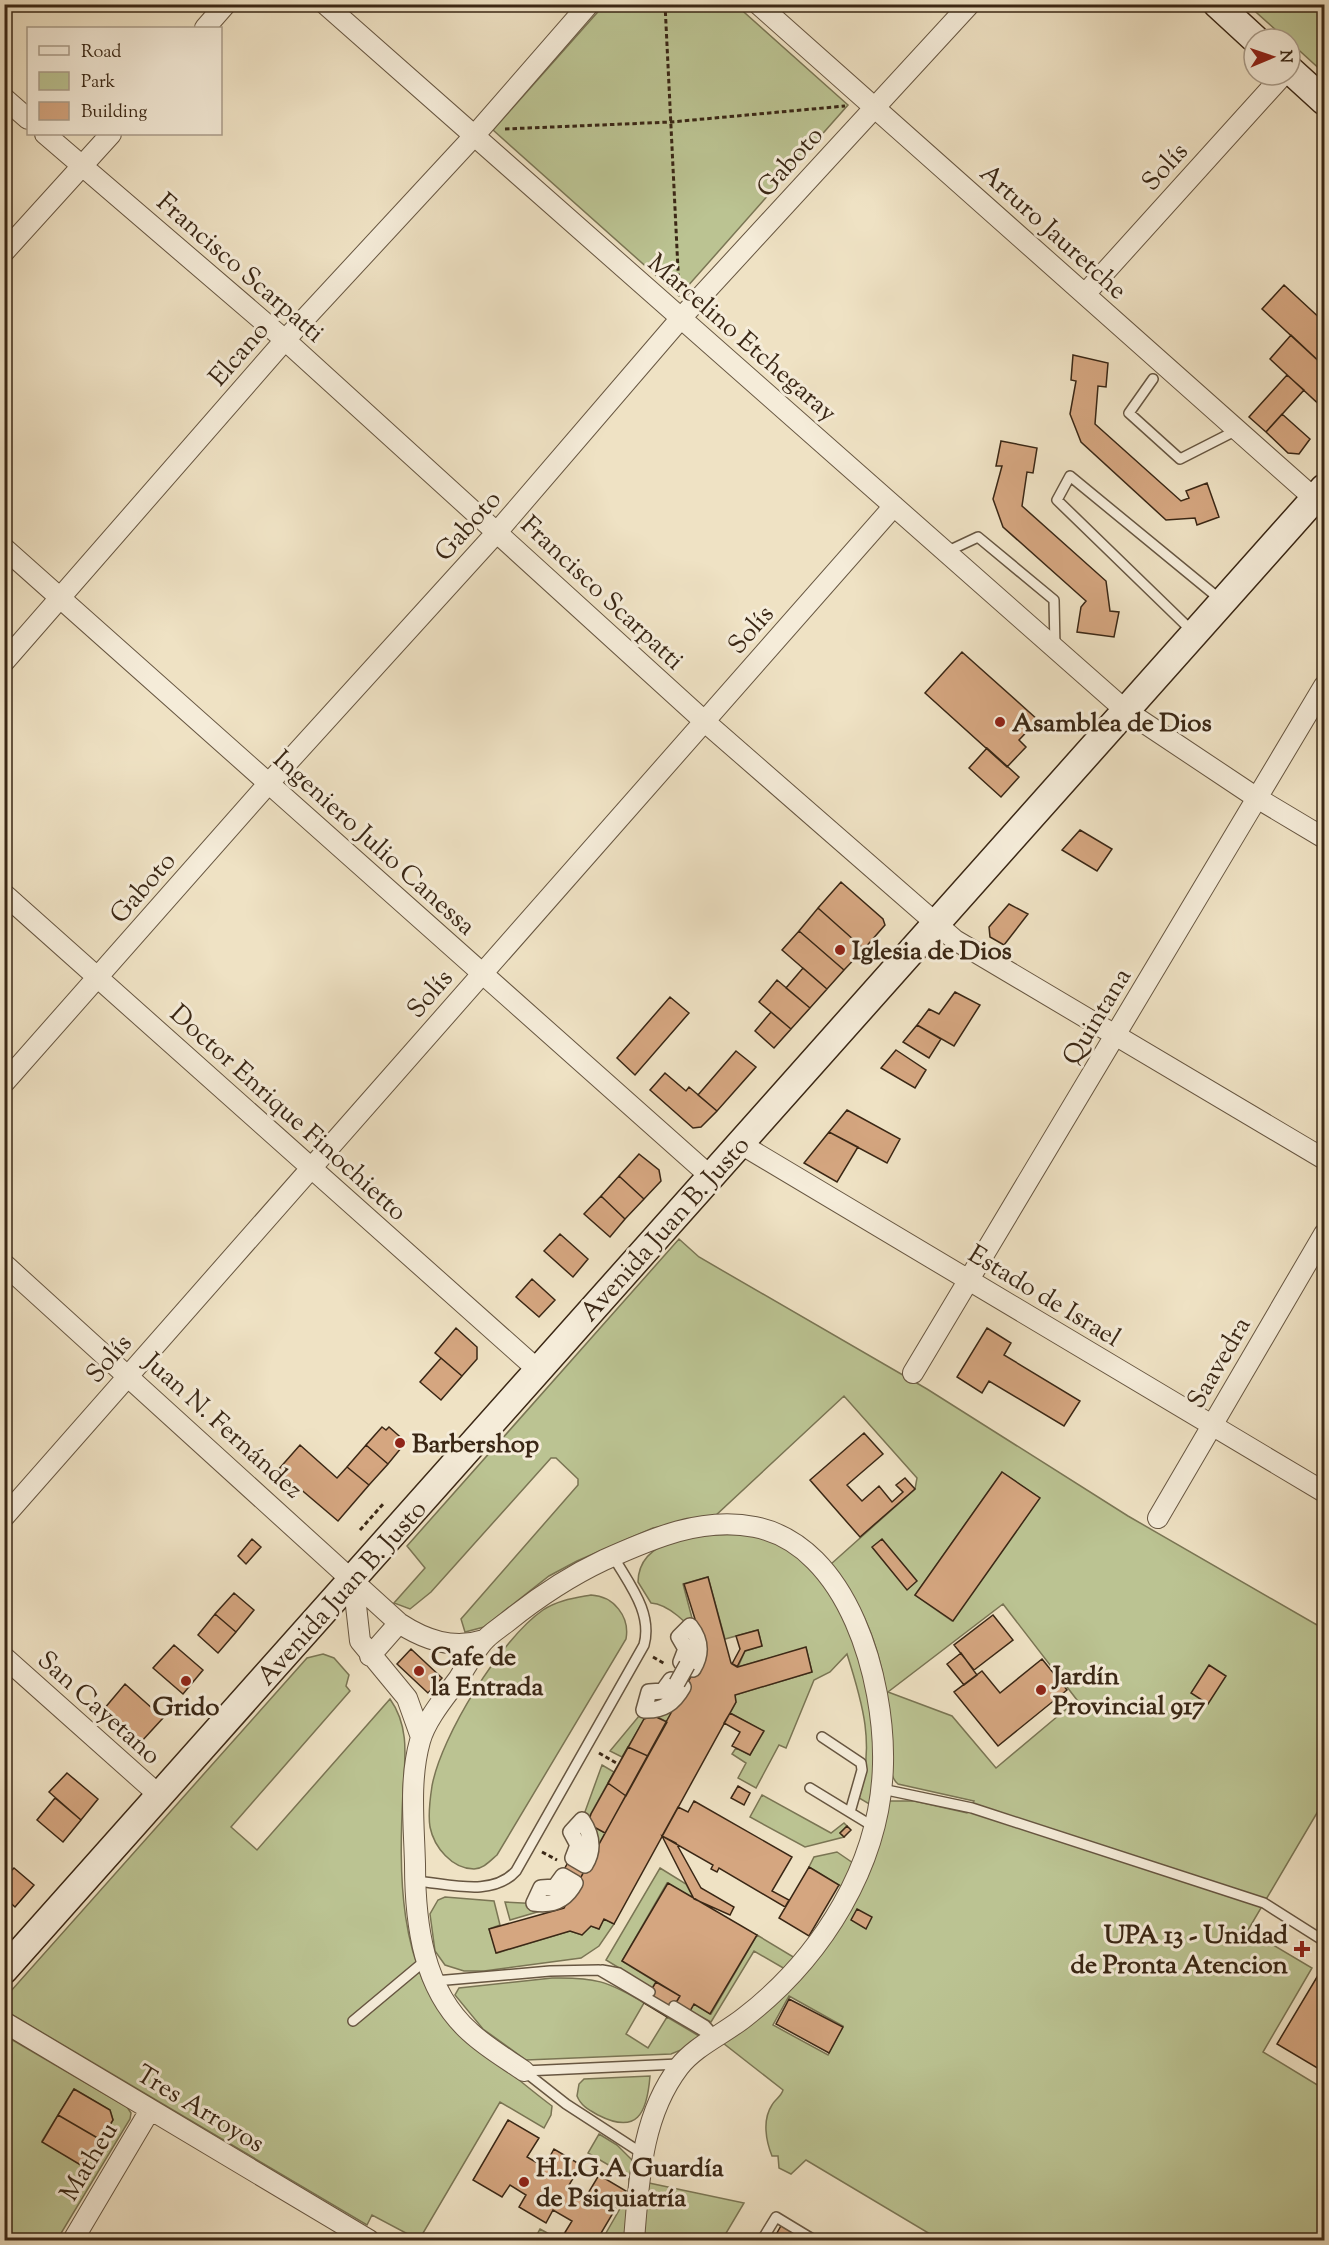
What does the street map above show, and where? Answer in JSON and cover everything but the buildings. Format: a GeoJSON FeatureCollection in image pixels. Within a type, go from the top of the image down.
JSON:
{"type":"FeatureCollection","features":[{"type":"Feature","properties":{"kind":"main road"},"geometry":{"type":"LineString","coordinates":[[1216,4],[1242,27]]}},
{"type":"Feature","properties":{"kind":"main road"},"geometry":{"type":"LineString","coordinates":[[1302,81],[1324,101]]}},
{"type":"Feature","properties":{"kind":"main road","name":"Avenida Juan B. Justo"},"geometry":{"type":"LineString","coordinates":[[4,1970],[1194,633],[1321,497]]}},
{"type":"Feature","properties":{"kind":"street"},"geometry":{"type":"LineString","coordinates":[[206,27],[226,4]]}},
{"type":"Feature","properties":{"kind":"street","name":"Marcelino Etchegaray"},"geometry":{"type":"LineString","coordinates":[[326,4],[1125,711],[1257,798],[1324,838]]}},
{"type":"Feature","properties":{"kind":"street","name":"Elcano"},"geometry":{"type":"LineString","coordinates":[[4,662],[62,599],[285,340],[474,136],[589,4]]}},
{"type":"Feature","properties":{"kind":"street","name":"Arturo Jauretche"},"geometry":{"type":"LineString","coordinates":[[758,4],[1237,429],[1321,497]]}},
{"type":"Feature","properties":{"kind":"street","name":"Gaboto"},"geometry":{"type":"LineString","coordinates":[[4,1083],[269,783],[498,531],[681,318],[970,4]]}},
{"type":"Feature","properties":{"kind":"street","name":"Solís"},"geometry":{"type":"LineString","coordinates":[[1085,294],[1273,87]]}},
{"type":"Feature","properties":{"kind":"street"},"geometry":{"type":"LineString","coordinates":[[4,98],[27,118]]}},
{"type":"Feature","properties":{"kind":"street","name":"Francisco Scarpatti"},"geometry":{"type":"LineString","coordinates":[[46,135],[285,340],[498,531],[704,721],[955,940],[1324,1159]]}},
{"type":"Feature","properties":{"kind":"street"},"geometry":{"type":"LineString","coordinates":[[4,252],[110,135]]}},
{"type":"Feature","properties":{"kind":"street","name":"Solís"},"geometry":{"type":"LineString","coordinates":[[4,1517],[894,506]]}},
{"type":"Feature","properties":{"kind":"street","name":"Ingeniero Julio Canessa"},"geometry":{"type":"LineString","coordinates":[[4,548],[710,1176]]}},
{"type":"Feature","properties":{"kind":"street","name":"Quintana"},"geometry":{"type":"LineString","coordinates":[[913,1373],[1324,686]]}},
{"type":"Feature","properties":{"kind":"street","name":"Doctor Enrique Finochietto"},"geometry":{"type":"LineString","coordinates":[[4,894],[538,1371]]}},
{"type":"Feature","properties":{"kind":"street","name":"Estado de Israel"},"geometry":{"type":"LineString","coordinates":[[739,1143],[1324,1492]]}},
{"type":"Feature","properties":{"kind":"street","name":"Saavedra"},"geometry":{"type":"LineString","coordinates":[[1158,1518],[1324,1234]]}},
{"type":"Feature","properties":{"kind":"street","name":"Juan N. Fernández"},"geometry":{"type":"LineString","coordinates":[[4,1264],[129,1375],[399,1623],[419,1635],[436,1641],[461,1645],[484,1640]]}},
{"type":"Feature","properties":{"kind":"street"},"geometry":{"type":"LineString","coordinates":[[524,2071],[469,2031],[446,2003],[426,1960],[418,1928],[415,1881],[415,1769],[421,1737],[484,1640],[547,1590],[613,1556],[674,1532],[730,1525],[756,1527],[778,1534],[812,1556],[832,1581],[845,1602],[865,1650],[882,1726],[882,1789],[874,1827],[852,1888],[807,1957],[753,2011],[709,2035],[681,2064],[657,2105],[643,2154],[634,2241]]}},
{"type":"Feature","properties":{"kind":"street"},"geometry":{"type":"LineString","coordinates":[[353,1579],[360,1641],[370,1656],[407,1698],[421,1737]]}},
{"type":"Feature","properties":{"kind":"street"},"geometry":{"type":"LineString","coordinates":[[370,1656],[399,1623]]}},
{"type":"Feature","properties":{"kind":"street"},"geometry":{"type":"LineString","coordinates":[[646,1701],[649,1692],[663,1691],[671,1680],[677,1683],[687,1665],[693,1647],[685,1631]]}},
{"type":"Feature","properties":{"kind":"street","name":"San Cayetano"},"geometry":{"type":"LineString","coordinates":[[4,1658],[160,1796]]}},
{"type":"Feature","properties":{"kind":"street"},"geometry":{"type":"LineString","coordinates":[[537,1895],[557,1893],[570,1880],[579,1861],[573,1858],[578,1845],[571,1832],[576,1826]]}},
{"type":"Feature","properties":{"kind":"street","name":"Tres Arroyos"},"geometry":{"type":"LineString","coordinates":[[4,2022],[369,2241]]}},
{"type":"Feature","properties":{"kind":"street","name":"Matheu"},"geometry":{"type":"LineString","coordinates":[[73,2241],[150,2110]]}},
{"type":"Feature","properties":{"kind":"lane"},"geometry":{"type":"LineString","coordinates":[[1153,379],[1129,412],[1180,459],[1237,429]]}},
{"type":"Feature","properties":{"kind":"lane"},"geometry":{"type":"LineString","coordinates":[[1194,633],[1057,500],[1070,476],[1223,602]]}},
{"type":"Feature","properties":{"kind":"lane"},"geometry":{"type":"LineString","coordinates":[[946,552],[978,537],[1054,600],[1055,648]]}},
{"type":"Feature","properties":{"kind":"lane"},"geometry":{"type":"LineString","coordinates":[[415,1881],[492,1887],[509,1879],[516,1871],[644,1645],[647,1626],[645,1616],[613,1556]]}},
{"type":"Feature","properties":{"kind":"lane"},"geometry":{"type":"LineString","coordinates":[[822,1737],[861,1763],[862,1770],[850,1812]]}},
{"type":"Feature","properties":{"kind":"lane"},"geometry":{"type":"LineString","coordinates":[[810,1788],[874,1827]]}},
{"type":"Feature","properties":{"kind":"lane"},"geometry":{"type":"LineString","coordinates":[[882,1789],[972,1808],[1264,1903],[1324,1941]]}},
{"type":"Feature","properties":{"kind":"lane"},"geometry":{"type":"LineString","coordinates":[[353,2021],[426,1960]]}},
{"type":"Feature","properties":{"kind":"lane"},"geometry":{"type":"LineString","coordinates":[[599,1970],[709,2035]]}},
{"type":"Feature","properties":{"kind":"lane"},"geometry":{"type":"LineString","coordinates":[[435,1981],[550,1971],[599,1970],[619,1973],[650,1992]]}},
{"type":"Feature","properties":{"kind":"lane"},"geometry":{"type":"LineString","coordinates":[[674,2006],[705,2025],[709,2035]]}},
{"type":"Feature","properties":{"kind":"lane"},"geometry":{"type":"LineString","coordinates":[[524,2071],[681,2064]]}},
{"type":"Feature","properties":{"kind":"lane"},"geometry":{"type":"LineString","coordinates":[[524,2071],[566,2104],[643,2154]]}},
{"type":"Feature","properties":{"kind":"lane"},"geometry":{"type":"LineString","coordinates":[[762,2241],[776,2217],[814,2241]]}},
{"type":"Feature","properties":{"kind":"path"},"geometry":{"type":"LineString","coordinates":[[665,4],[681,318]]}},
{"type":"Feature","properties":{"kind":"path"},"geometry":{"type":"LineString","coordinates":[[474,136],[493,130],[671,122],[848,105],[874,108]]}},
{"type":"Feature","properties":{"kind":"path"},"geometry":{"type":"LineString","coordinates":[[360,1530],[384,1503]]}},
{"type":"Feature","properties":{"kind":"path"},"geometry":{"type":"LineString","coordinates":[[607,1758],[618,1764]]}},
{"type":"Feature","properties":{"kind":"green space"},"geometry":{"type":"Polygon","coordinates":[[[604,5],[736,5],[848,105],[679,296],[493,130],[604,5]]]}},
{"type":"Feature","properties":{"kind":"green space"},"geometry":{"type":"Polygon","coordinates":[[[1248,5],[1324,5],[1324,73],[1302,53],[1302,27],[1273,27],[1248,5]]]}},
{"type":"Feature","properties":{"kind":"green space"},"geometry":{"type":"Polygon","coordinates":[[[679,1239],[699,1257],[927,1389],[1128,1516],[1324,1629],[1324,1801],[1248,1930],[1312,1968],[1263,2052],[1324,2089],[1324,2240],[940,2240],[806,2160],[791,2174],[779,2168],[778,2156],[772,2156],[767,2137],[767,2117],[772,2105],[783,2090],[723,2043],[784,1993],[889,1801],[914,1801],[967,1813],[974,1801],[898,1784],[892,1773],[891,1726],[879,1660],[866,1621],[845,1583],[831,1564],[915,1489],[917,1478],[844,1396],[715,1516],[653,1528],[577,1561],[549,1576],[484,1627],[465,1632],[461,1619],[578,1485],[578,1479],[556,1458],[551,1458],[431,1592],[410,1609],[394,1603],[425,1568],[407,1546],[679,1239]],[[1002,1472],[915,1595],[952,1621],[1039,1498],[1002,1472]],[[1003,1604],[888,1692],[952,1716],[996,1768],[1077,1700],[1003,1604]],[[789,1996],[773,2025],[828,2055],[843,2026],[789,1996]]]}},
{"type":"Feature","properties":{"kind":"green space"},"geometry":{"type":"Polygon","coordinates":[[[747,1534],[780,1544],[808,1563],[823,1582],[848,1629],[866,1683],[872,1710],[876,1760],[871,1805],[859,1798],[866,1760],[865,1725],[858,1690],[847,1654],[830,1672],[814,1680],[786,1748],[779,1745],[756,1788],[738,1778],[746,1763],[732,1754],[736,1748],[750,1755],[763,1731],[730,1713],[736,1702],[735,1695],[812,1672],[806,1648],[738,1667],[745,1651],[762,1646],[758,1630],[725,1639],[708,1577],[683,1584],[697,1637],[677,1616],[658,1604],[651,1603],[638,1582],[641,1566],[650,1554],[663,1545],[697,1536],[747,1534]]]}},
{"type":"Feature","properties":{"kind":"green space"},"geometry":{"type":"Polygon","coordinates":[[[591,1595],[607,1599],[619,1609],[627,1631],[626,1639],[497,1855],[477,1869],[458,1865],[445,1856],[435,1842],[429,1822],[432,1786],[447,1741],[475,1690],[492,1665],[527,1624],[543,1610],[555,1604],[591,1595]]]}},
{"type":"Feature","properties":{"kind":"green space"},"geometry":{"type":"Polygon","coordinates":[[[323,1654],[334,1658],[349,1675],[346,1686],[350,1691],[231,1827],[257,1850],[390,1699],[401,1721],[405,1743],[402,1885],[412,1948],[421,1977],[435,2005],[460,2036],[552,2106],[551,2115],[544,2128],[500,2102],[419,2240],[372,2215],[367,2225],[11,2014],[6,2006],[10,1992],[307,1658],[323,1654]]]}},
{"type":"Feature","properties":{"kind":"green space"},"geometry":{"type":"Polygon","coordinates":[[[685,1688],[667,1722],[654,1715],[646,1717],[622,1757],[610,1751],[644,1710],[685,1688]]]}},
{"type":"Feature","properties":{"kind":"green space"},"geometry":{"type":"Polygon","coordinates":[[[602,1765],[614,1772],[589,1817],[594,1827],[605,1833],[587,1866],[582,1820],[602,1765]]]}},
{"type":"Feature","properties":{"kind":"green space"},"geometry":{"type":"Polygon","coordinates":[[[762,1795],[831,1833],[844,1823],[847,1826],[840,1833],[844,1837],[805,1847],[750,1817],[762,1795]]]}},
{"type":"Feature","properties":{"kind":"green space"},"geometry":{"type":"Polygon","coordinates":[[[837,1852],[853,1863],[842,1887],[809,1867],[814,1857],[837,1852]]]}},
{"type":"Feature","properties":{"kind":"green space"},"geometry":{"type":"Polygon","coordinates":[[[660,1868],[686,1884],[694,1899],[667,1883],[622,1961],[656,1982],[652,1988],[606,1960],[660,1868]]]}},
{"type":"Feature","properties":{"kind":"green space"},"geometry":{"type":"Polygon","coordinates":[[[445,1897],[494,1901],[500,1925],[489,1929],[497,1953],[570,1931],[582,1935],[591,1926],[599,1929],[604,1919],[614,1924],[599,1946],[581,1958],[484,1971],[464,1971],[445,1965],[435,1951],[430,1914],[438,1900],[445,1897]]]}},
{"type":"Feature","properties":{"kind":"green space"},"geometry":{"type":"Polygon","coordinates":[[[505,1902],[561,1905],[510,1920],[505,1902]]]}},
{"type":"Feature","properties":{"kind":"green space"},"geometry":{"type":"Polygon","coordinates":[[[757,1935],[795,1958],[785,1969],[754,1951],[711,2022],[690,2011],[694,2004],[711,2014],[757,1935]]]}},
{"type":"Feature","properties":{"kind":"green space"},"geometry":{"type":"Polygon","coordinates":[[[552,1978],[579,1978],[600,1982],[644,2003],[626,2034],[648,2048],[667,2017],[699,2036],[691,2046],[671,2054],[526,2060],[483,2029],[455,1995],[459,1988],[552,1978]]]}},
{"type":"Feature","properties":{"kind":"green space"},"geometry":{"type":"Polygon","coordinates":[[[4,2035],[127,2107],[131,2113],[130,2119],[57,2240],[5,2239],[4,2035]],[[74,2089],[42,2141],[84,2167],[113,2120],[110,2110],[74,2089]]]}},
{"type":"Feature","properties":{"kind":"green space"},"geometry":{"type":"Polygon","coordinates":[[[650,2076],[643,2110],[631,2121],[622,2123],[611,2121],[598,2115],[583,2105],[577,2096],[579,2084],[584,2079],[650,2076]]]}},
{"type":"Feature","properties":{"kind":"green space"},"geometry":{"type":"Polygon","coordinates":[[[599,2134],[617,2145],[633,2161],[628,2240],[602,2240],[629,2193],[629,2177],[588,2153],[599,2134]]]}},
{"type":"Feature","properties":{"kind":"green space"},"geometry":{"type":"Polygon","coordinates":[[[649,2183],[744,2203],[722,2240],[643,2240],[649,2183]]]}},
{"type":"Feature","properties":{"kind":"green space"},"geometry":{"type":"Polygon","coordinates":[[[540,2229],[560,2240],[534,2240],[540,2229]]]}},
{"type":"Feature","properties":{"kind":"place","name":"Asamblea de Dios"},"geometry":{"type":"Point","coordinates":[1000,722]}},
{"type":"Feature","properties":{"kind":"place","name":"Iglesia de Dios"},"geometry":{"type":"Point","coordinates":[840,950]}},
{"type":"Feature","properties":{"kind":"place","name":"Barbershop"},"geometry":{"type":"Point","coordinates":[400,1443]}},
{"type":"Feature","properties":{"kind":"place","name":"Cafe de la Entrada"},"geometry":{"type":"Point","coordinates":[419,1671]}},
{"type":"Feature","properties":{"kind":"place","name":"Grido"},"geometry":{"type":"Point","coordinates":[186,1681]}},
{"type":"Feature","properties":{"kind":"place","name":"Jardín Provincial 917"},"geometry":{"type":"Point","coordinates":[1041,1690]}},
{"type":"Feature","properties":{"kind":"place","name":"UPA 13 - Unidad de Pronta Atencion"},"geometry":{"type":"Point","coordinates":[1302,1949]}},
{"type":"Feature","properties":{"kind":"place","name":"H.I.G.A Guardía de Psiquiatría"},"geometry":{"type":"Point","coordinates":[524,2182]}}]}
